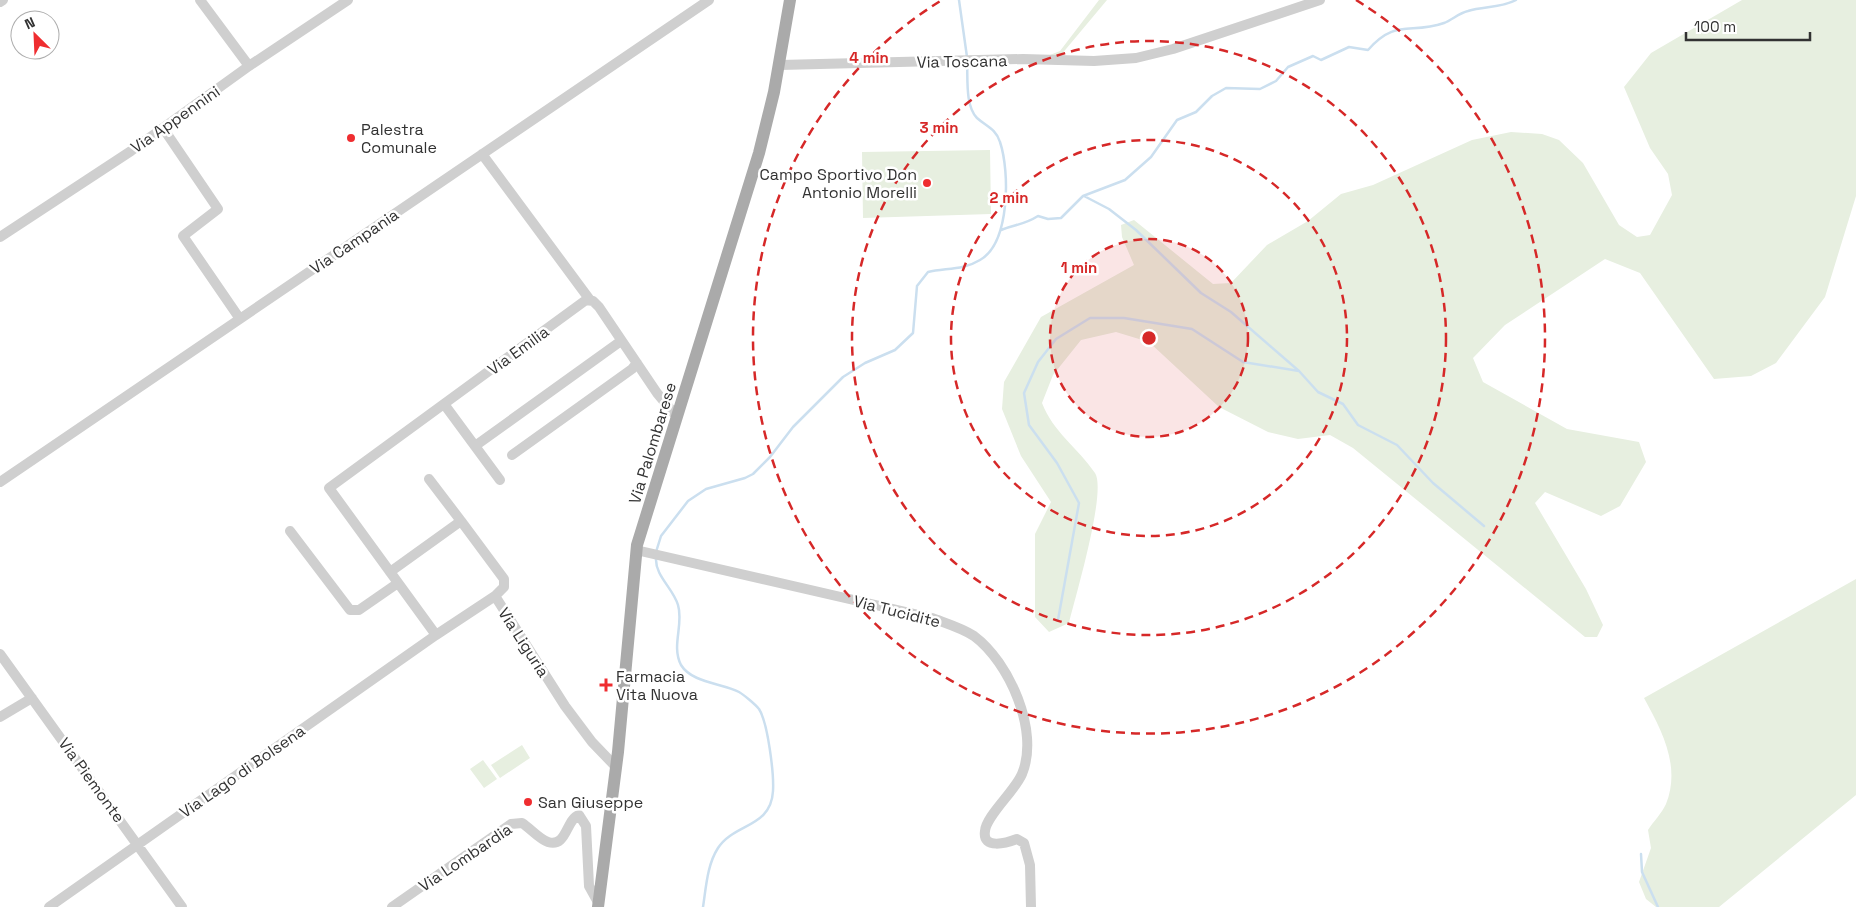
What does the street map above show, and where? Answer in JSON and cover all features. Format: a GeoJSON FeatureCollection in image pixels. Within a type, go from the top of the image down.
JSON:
{"type":"FeatureCollection","features":[{"type":"Feature","properties":{"kind":"main road","name":"Via Palombarese"},"geometry":{"type":"LineString","coordinates":[[598,905],[642,551],[677,417],[759,153],[780,65],[790,0]]}},
{"type":"Feature","properties":{"kind":"street"},"geometry":{"type":"LineString","coordinates":[[200,0],[249,66]]}},
{"type":"Feature","properties":{"kind":"street","name":"Via Appennini"},"geometry":{"type":"LineString","coordinates":[[0,237],[164,128],[249,66],[348,0]]}},
{"type":"Feature","properties":{"kind":"street","name":"Via Campania"},"geometry":{"type":"LineString","coordinates":[[0,482],[709,0]]}},
{"type":"Feature","properties":{"kind":"street","name":"Via Toscana"},"geometry":{"type":"LineString","coordinates":[[780,65],[979,62],[1023,59],[1094,61],[1144,56],[1173,49],[1320,0]]}},
{"type":"Feature","properties":{"kind":"street"},"geometry":{"type":"LineString","coordinates":[[164,128],[218,209],[183,236],[240,319]]}},
{"type":"Feature","properties":{"kind":"street"},"geometry":{"type":"LineString","coordinates":[[482,154],[590,300],[599,307],[677,417]]}},
{"type":"Feature","properties":{"kind":"street","name":"Via Emilia"},"geometry":{"type":"LineString","coordinates":[[390,572],[329,488],[584,302],[590,300]]}},
{"type":"Feature","properties":{"kind":"street"},"geometry":{"type":"LineString","coordinates":[[475,446],[622,341]]}},
{"type":"Feature","properties":{"kind":"street"},"geometry":{"type":"LineString","coordinates":[[512,455],[632,369],[637,363]]}},
{"type":"Feature","properties":{"kind":"street"},"geometry":{"type":"LineString","coordinates":[[444,404],[500,480]]}},
{"type":"Feature","properties":{"kind":"street"},"geometry":{"type":"LineString","coordinates":[[429,479],[504,579],[504,587],[495,596]]}},
{"type":"Feature","properties":{"kind":"street"},"geometry":{"type":"LineString","coordinates":[[436,635],[390,572],[461,521]]}},
{"type":"Feature","properties":{"kind":"street"},"geometry":{"type":"LineString","coordinates":[[290,531],[350,610],[359,610],[398,583]]}},
{"type":"Feature","properties":{"kind":"street","name":"Via Tucidite"},"geometry":{"type":"LineString","coordinates":[[642,551],[932,618],[974,636],[1002,668],[1018,695],[1026,735],[1023,771],[1011,792],[988,820],[984,832],[986,840],[992,844],[1003,844],[1017,839],[1024,843],[1030,865],[1031,907]]}},
{"type":"Feature","properties":{"kind":"street","name":"Via Liguria"},"geometry":{"type":"LineString","coordinates":[[436,635],[495,596],[576,721],[616,767]]}},
{"type":"Feature","properties":{"kind":"street","name":"Via Lago di Bolsena"},"geometry":{"type":"LineString","coordinates":[[49,907],[436,635]]}},
{"type":"Feature","properties":{"kind":"street","name":"Via Piemonte"},"geometry":{"type":"LineString","coordinates":[[0,654],[182,907]]}},
{"type":"Feature","properties":{"kind":"street"},"geometry":{"type":"LineString","coordinates":[[0,717],[32,698]]}},
{"type":"Feature","properties":{"kind":"street","name":"Via Lombardia"},"geometry":{"type":"LineString","coordinates":[[392,907],[511,824],[522,823],[547,842],[554,843],[563,838],[574,817],[579,816],[586,826],[590,890],[598,905]]}},
{"type":"Feature","properties":{"kind":"green space"},"geometry":{"type":"Polygon","coordinates":[[[1099,0],[1107,0],[1061,55],[1055,57],[1050,55],[1060,51],[1099,0]]]}},
{"type":"Feature","properties":{"kind":"green space"},"geometry":{"type":"Polygon","coordinates":[[[1742,0],[1856,0],[1856,196],[1825,297],[1776,363],[1751,376],[1714,379],[1640,273],[1605,259],[1505,325],[1473,358],[1483,382],[1567,429],[1639,442],[1646,462],[1620,506],[1601,516],[1545,492],[1535,503],[1586,589],[1603,625],[1597,637],[1585,637],[1353,448],[1330,435],[1298,439],[1268,432],[1219,407],[1149,342],[1116,332],[1081,340],[1053,375],[1042,403],[1059,431],[1095,473],[1098,484],[1094,522],[1069,623],[1049,632],[1035,617],[1035,534],[1051,502],[1021,456],[1002,409],[1004,382],[1041,317],[1134,265],[1122,237],[1121,225],[1134,220],[1213,284],[1231,283],[1267,245],[1308,221],[1341,194],[1373,185],[1472,140],[1511,132],[1542,134],[1559,140],[1583,163],[1619,225],[1637,237],[1650,235],[1672,195],[1668,174],[1650,148],[1624,87],[1651,53],[1742,0]]]}},
{"type":"Feature","properties":{"kind":"green space","name":"Campo Sportivo Don Antonio Morelli"},"geometry":{"type":"Polygon","coordinates":[[[990,150],[991,214],[863,218],[862,152],[990,150]]]}},
{"type":"Feature","properties":{"kind":"green space"},"geometry":{"type":"Polygon","coordinates":[[[1856,579],[1856,795],[1719,907],[1656,907],[1646,899],[1639,882],[1651,848],[1648,830],[1666,804],[1671,776],[1670,762],[1663,736],[1644,698],[1856,579]]]}},
{"type":"Feature","properties":{"kind":"green space"},"geometry":{"type":"Polygon","coordinates":[[[522,745],[530,758],[500,778],[491,765],[522,745]]]}},
{"type":"Feature","properties":{"kind":"green space"},"geometry":{"type":"Polygon","coordinates":[[[483,760],[497,779],[484,788],[470,769],[483,760]]]}},
{"type":"Feature","properties":{"kind":"waterway"},"geometry":{"type":"LineString","coordinates":[[959,0],[967,57]]}},
{"type":"Feature","properties":{"kind":"waterway"},"geometry":{"type":"LineString","coordinates":[[1001,230],[1024,223],[1038,216],[1048,219],[1061,218],[1083,196],[1125,180],[1151,157],[1177,120],[1196,112],[1212,96],[1226,88],[1260,89],[1276,81],[1288,67],[1313,56],[1321,60],[1349,47],[1368,50],[1378,40],[1395,31],[1432,26],[1447,22],[1474,9],[1511,3],[1516,0]]}},
{"type":"Feature","properties":{"kind":"waterway"},"geometry":{"type":"LineString","coordinates":[[656,552],[661,536],[688,501],[706,489],[753,474],[770,457],[793,427],[843,377],[865,363],[895,350],[913,333],[917,286],[928,272],[968,266],[980,260],[990,251],[997,239],[1002,223],[1005,206],[1005,171],[998,138],[973,113],[968,92],[967,62]]}},
{"type":"Feature","properties":{"kind":"waterway"},"geometry":{"type":"LineString","coordinates":[[1084,196],[1109,209],[1136,230],[1201,293],[1231,312],[1299,371],[1318,392],[1343,404],[1358,425],[1397,445],[1433,483],[1484,526]]}},
{"type":"Feature","properties":{"kind":"waterway"},"geometry":{"type":"LineString","coordinates":[[1058,620],[1079,503],[1057,463],[1029,425],[1024,393],[1038,362],[1056,339],[1090,318],[1124,318],[1192,329],[1243,362],[1299,371]]}},
{"type":"Feature","properties":{"kind":"waterway"},"geometry":{"type":"LineString","coordinates":[[656,558],[658,571],[678,605],[680,620],[677,650],[681,665],[692,676],[739,692],[755,705],[762,716],[770,749],[773,783],[771,803],[759,819],[733,834],[718,848],[709,869],[703,907]]}},
{"type":"Feature","properties":{"kind":"waterway"},"geometry":{"type":"LineString","coordinates":[[1641,854],[1642,872],[1658,907]]}},
{"type":"Feature","properties":{"kind":"place","name":"Palestra Comunale"},"geometry":{"type":"Point","coordinates":[351,138]}},
{"type":"Feature","properties":{"kind":"place","name":"Campo Sportivo Don Antonio Morelli"},"geometry":{"type":"Point","coordinates":[927,183]}},
{"type":"Feature","properties":{"kind":"place","name":"Farmacia Vita Nuova"},"geometry":{"type":"Point","coordinates":[606,685]}},
{"type":"Feature","properties":{"kind":"place","name":"San Giuseppe"},"geometry":{"type":"Point","coordinates":[528,802]}}]}
